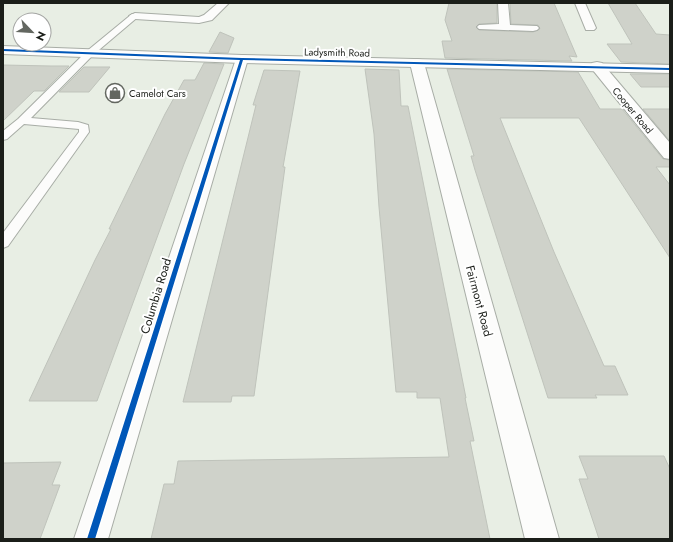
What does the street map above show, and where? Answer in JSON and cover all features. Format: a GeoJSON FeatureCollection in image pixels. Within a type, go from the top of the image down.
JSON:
{"type":"FeatureCollection","features":[{"type":"Feature","properties":{"kind":"street"},"geometry":{"type":"LineString","coordinates":[[135,16],[198,20],[208,18],[224,3]]}},
{"type":"Feature","properties":{"kind":"street"},"geometry":{"type":"LineString","coordinates":[[504,3],[505,28]]}},
{"type":"Feature","properties":{"kind":"street"},"geometry":{"type":"LineString","coordinates":[[580,3],[590,28]]}},
{"type":"Feature","properties":{"kind":"street"},"geometry":{"type":"LineString","coordinates":[[483,27],[533,28]]}},
{"type":"Feature","properties":{"kind":"street","name":"Ladysmith Road"},"geometry":{"type":"LineString","coordinates":[[3,50],[242,59],[597,66],[670,69]]}},
{"type":"Feature","properties":{"kind":"street","name":"Columbia Road"},"geometry":{"type":"LineString","coordinates":[[91,539],[242,59]]}},
{"type":"Feature","properties":{"kind":"street","name":"Fairmont Road"},"geometry":{"type":"LineString","coordinates":[[417,63],[542,539]]}},
{"type":"Feature","properties":{"kind":"street","name":"Cooper Road"},"geometry":{"type":"LineString","coordinates":[[597,66],[670,154]]}},
{"type":"Feature","properties":{"kind":"lane"},"geometry":{"type":"LineString","coordinates":[[3,137],[22,121],[90,53],[135,16]]}},
{"type":"Feature","properties":{"kind":"lane"},"geometry":{"type":"LineString","coordinates":[[3,243],[84,132],[84,127],[78,125],[22,121]]}},
{"type":"Feature","properties":{"kind":"building"},"geometry":{"type":"Polygon","coordinates":[[[449,3],[497,3],[497,23],[479,24],[476,27],[479,30],[533,32],[540,29],[538,25],[511,24],[510,3],[554,3],[577,57],[569,56],[572,61],[445,58],[442,41],[452,41],[445,20],[449,3]]]}},
{"type":"Feature","properties":{"kind":"building"},"geometry":{"type":"Polygon","coordinates":[[[608,3],[635,3],[656,34],[670,35],[670,64],[621,62],[607,44],[632,44],[608,3]]]}},
{"type":"Feature","properties":{"kind":"building"},"geometry":{"type":"Polygon","coordinates":[[[220,32],[234,38],[228,53],[209,52],[220,32]]]}},
{"type":"Feature","properties":{"kind":"building"},"geometry":{"type":"Polygon","coordinates":[[[204,63],[224,64],[184,164],[97,401],[29,401],[111,229],[109,229],[165,114],[184,80],[195,80],[204,63]]]}},
{"type":"Feature","properties":{"kind":"building"},"geometry":{"type":"Polygon","coordinates":[[[3,65],[69,66],[44,91],[34,91],[3,121],[3,65]]]}},
{"type":"Feature","properties":{"kind":"building"},"geometry":{"type":"Polygon","coordinates":[[[84,67],[110,67],[89,92],[59,92],[84,67]]]}},
{"type":"Feature","properties":{"kind":"building"},"geometry":{"type":"Polygon","coordinates":[[[365,69],[399,70],[401,106],[408,106],[466,398],[474,441],[470,441],[490,539],[151,539],[164,484],[174,484],[178,461],[449,457],[440,398],[417,398],[417,392],[396,392],[379,207],[374,134],[365,69]]]}},
{"type":"Feature","properties":{"kind":"building"},"geometry":{"type":"Polygon","coordinates":[[[447,69],[578,72],[600,109],[622,109],[663,159],[670,160],[670,167],[656,167],[670,185],[670,258],[579,118],[500,118],[554,252],[604,366],[615,366],[628,395],[595,395],[597,398],[548,398],[475,170],[471,156],[474,156],[447,69]]]}},
{"type":"Feature","properties":{"kind":"building"},"geometry":{"type":"Polygon","coordinates":[[[264,70],[300,71],[283,167],[285,167],[254,396],[232,396],[231,402],[183,402],[256,105],[253,105],[264,70]]]}},
{"type":"Feature","properties":{"kind":"building"},"geometry":{"type":"Polygon","coordinates":[[[630,74],[670,74],[670,87],[641,87],[630,74]]]}},
{"type":"Feature","properties":{"kind":"building"},"geometry":{"type":"Polygon","coordinates":[[[643,109],[670,109],[670,141],[643,109]]]}},
{"type":"Feature","properties":{"kind":"building"},"geometry":{"type":"Polygon","coordinates":[[[579,456],[664,456],[670,469],[670,539],[599,539],[579,479],[588,479],[579,456]]]}},
{"type":"Feature","properties":{"kind":"building"},"geometry":{"type":"Polygon","coordinates":[[[61,462],[52,485],[60,485],[40,539],[3,539],[3,463],[61,462]]]}},
{"type":"Feature","properties":{"kind":"cycle path"},"geometry":{"type":"LineString","coordinates":[[3,50],[242,59],[670,69]]}},
{"type":"Feature","properties":{"kind":"cycle path"},"geometry":{"type":"LineString","coordinates":[[91,539],[242,59]]}},
{"type":"Feature","properties":{"kind":"place","name":"Camelot Cars"},"geometry":{"type":"Point","coordinates":[115,93]}}]}
